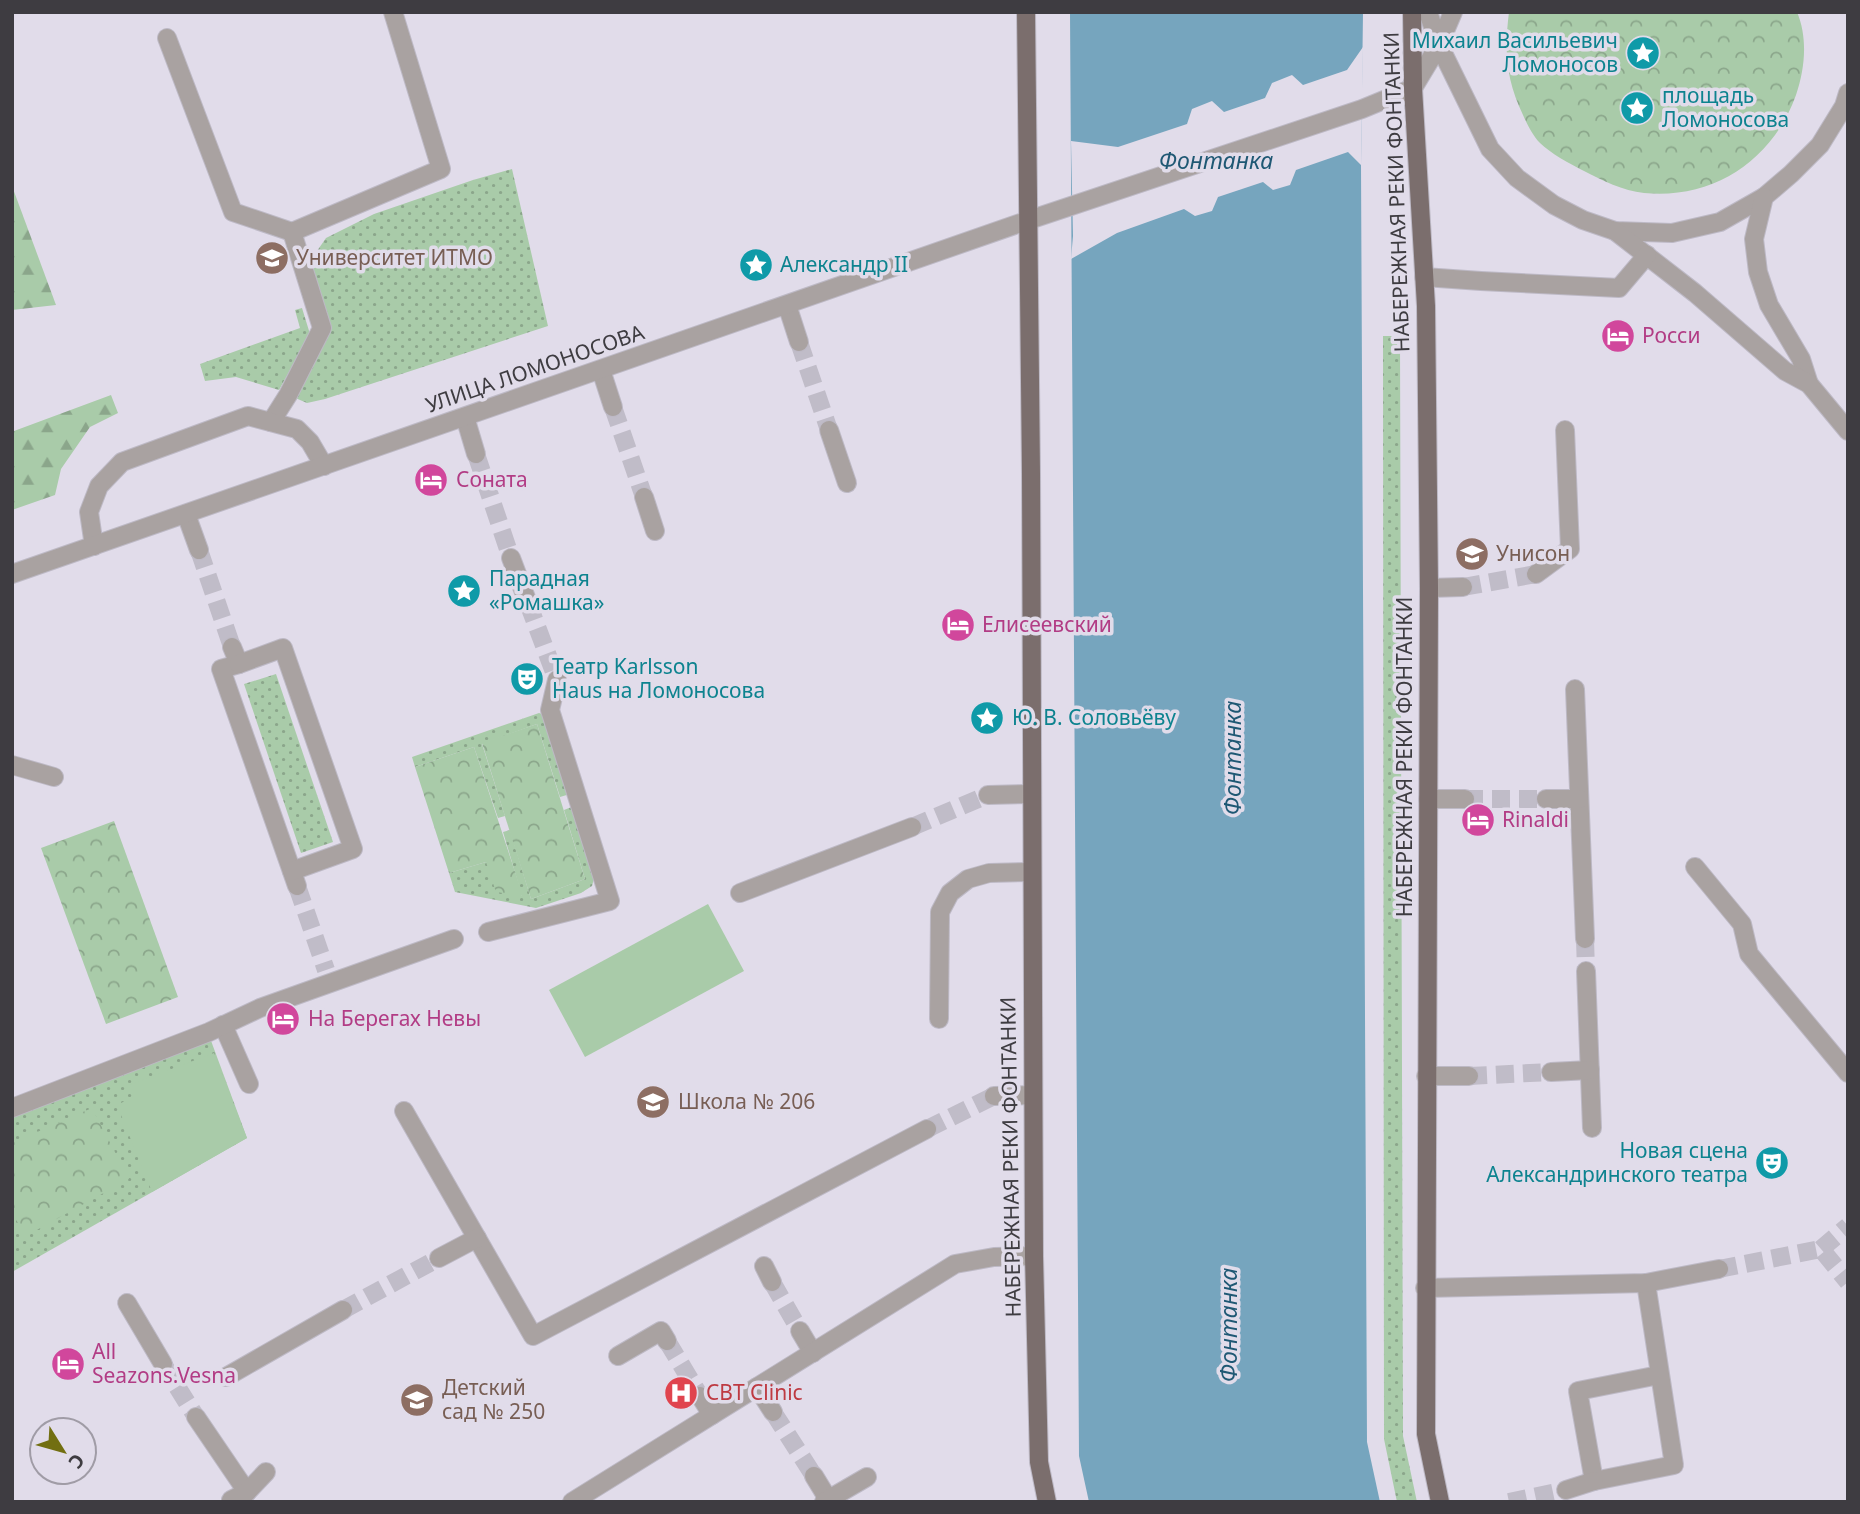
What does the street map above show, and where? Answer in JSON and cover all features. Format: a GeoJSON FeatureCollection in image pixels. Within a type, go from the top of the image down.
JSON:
{"type":"FeatureCollection","features":[{"type":"Feature","properties":{"kind":"main road","name":"НАБЕРЕЖНАЯ РЕКИ ФОНТАНКИ"},"geometry":{"type":"LineString","coordinates":[[1026,12],[1034,1256],[1039,1462],[1047,1502]]}},
{"type":"Feature","properties":{"kind":"main road","name":"НАБЕРЕЖНАЯ РЕКИ ФОНТАНКИ"},"geometry":{"type":"LineString","coordinates":[[1412,12],[1413,88],[1424,277],[1429,588],[1426,1434],[1440,1502]]}},
{"type":"Feature","properties":{"kind":"street"},"geometry":{"type":"LineString","coordinates":[[167,38],[233,212],[292,232],[441,169],[393,12]]}},
{"type":"Feature","properties":{"kind":"street"},"geometry":{"type":"LineString","coordinates":[[1428,12],[1438,46],[1490,149],[1517,178],[1554,205],[1583,220],[1615,231],[1672,233],[1720,222],[1764,197],[1820,145],[1844,106],[1848,93]]}},
{"type":"Feature","properties":{"kind":"street"},"geometry":{"type":"LineString","coordinates":[[1413,88],[1438,46],[1453,12]]}},
{"type":"Feature","properties":{"kind":"street","name":"УЛИЦА ЛОМОНОСОВА"},"geometry":{"type":"LineString","coordinates":[[12,574],[1072,205],[1362,109],[1413,88]]}},
{"type":"Feature","properties":{"kind":"street"},"geometry":{"type":"LineString","coordinates":[[1764,197],[1754,239],[1758,272],[1769,305],[1801,359],[1809,384]]}},
{"type":"Feature","properties":{"kind":"street"},"geometry":{"type":"LineString","coordinates":[[1615,231],[1695,293],[1785,371],[1809,384],[1848,430]]}},
{"type":"Feature","properties":{"kind":"street"},"geometry":{"type":"LineString","coordinates":[[271,422],[322,328],[292,232]]}},
{"type":"Feature","properties":{"kind":"street"},"geometry":{"type":"LineString","coordinates":[[1424,277],[1619,288],[1647,255]]}},
{"type":"Feature","properties":{"kind":"street"},"geometry":{"type":"LineString","coordinates":[[787,305],[799,342]]}},
{"type":"Feature","properties":{"kind":"street"},"geometry":{"type":"LineString","coordinates":[[601,370],[613,407]]}},
{"type":"Feature","properties":{"kind":"street"},"geometry":{"type":"LineString","coordinates":[[94,546],[89,512],[99,486],[122,462],[248,416],[297,429],[310,442],[324,466]]}},
{"type":"Feature","properties":{"kind":"street"},"geometry":{"type":"LineString","coordinates":[[465,417],[476,454]]}},
{"type":"Feature","properties":{"kind":"street"},"geometry":{"type":"LineString","coordinates":[[829,429],[847,483]]}},
{"type":"Feature","properties":{"kind":"street"},"geometry":{"type":"LineString","coordinates":[[1536,574],[1570,549],[1566,430]]}},
{"type":"Feature","properties":{"kind":"street"},"geometry":{"type":"LineString","coordinates":[[644,497],[655,531]]}},
{"type":"Feature","properties":{"kind":"street"},"geometry":{"type":"LineString","coordinates":[[186,514],[199,550]]}},
{"type":"Feature","properties":{"kind":"street"},"geometry":{"type":"LineString","coordinates":[[512,558],[528,603]]}},
{"type":"Feature","properties":{"kind":"street"},"geometry":{"type":"LineString","coordinates":[[1429,588],[1463,587]]}},
{"type":"Feature","properties":{"kind":"street"},"geometry":{"type":"LineString","coordinates":[[283,648],[354,849],[294,878],[221,669],[236,655],[283,648]]}},
{"type":"Feature","properties":{"kind":"street"},"geometry":{"type":"LineString","coordinates":[[488,932],[610,901],[550,710],[557,680]]}},
{"type":"Feature","properties":{"kind":"street"},"geometry":{"type":"LineString","coordinates":[[1575,689],[1585,939]]}},
{"type":"Feature","properties":{"kind":"street"},"geometry":{"type":"LineString","coordinates":[[12,765],[54,777]]}},
{"type":"Feature","properties":{"kind":"street"},"geometry":{"type":"LineString","coordinates":[[988,795],[1032,794]]}},
{"type":"Feature","properties":{"kind":"street"},"geometry":{"type":"LineString","coordinates":[[1428,799],[1465,799]]}},
{"type":"Feature","properties":{"kind":"street"},"geometry":{"type":"LineString","coordinates":[[1546,799],[1579,799]]}},
{"type":"Feature","properties":{"kind":"street"},"geometry":{"type":"LineString","coordinates":[[740,893],[912,827]]}},
{"type":"Feature","properties":{"kind":"street"},"geometry":{"type":"LineString","coordinates":[[1695,867],[1742,924],[1749,954],[1848,1073]]}},
{"type":"Feature","properties":{"kind":"street"},"geometry":{"type":"LineString","coordinates":[[939,1018],[940,912],[950,893],[968,878],[989,873],[1032,873]]}},
{"type":"Feature","properties":{"kind":"street"},"geometry":{"type":"LineString","coordinates":[[12,1108],[209,1032],[329,977],[454,939]]}},
{"type":"Feature","properties":{"kind":"street"},"geometry":{"type":"LineString","coordinates":[[1586,971],[1592,1128]]}},
{"type":"Feature","properties":{"kind":"street"},"geometry":{"type":"LineString","coordinates":[[223,1025],[249,1084]]}},
{"type":"Feature","properties":{"kind":"street"},"geometry":{"type":"LineString","coordinates":[[1551,1072],[1590,1070]]}},
{"type":"Feature","properties":{"kind":"street"},"geometry":{"type":"LineString","coordinates":[[1426,1076],[1469,1076]]}},
{"type":"Feature","properties":{"kind":"street"},"geometry":{"type":"LineString","coordinates":[[994,1096],[1033,1095]]}},
{"type":"Feature","properties":{"kind":"street"},"geometry":{"type":"LineString","coordinates":[[404,1111],[533,1336],[928,1129]]}},
{"type":"Feature","properties":{"kind":"street"},"geometry":{"type":"LineString","coordinates":[[439,1258],[477,1238]]}},
{"type":"Feature","properties":{"kind":"street"},"geometry":{"type":"LineString","coordinates":[[572,1502],[955,1264],[994,1256],[1034,1256]]}},
{"type":"Feature","properties":{"kind":"street"},"geometry":{"type":"LineString","coordinates":[[1425,1288],[1646,1283],[1719,1269]]}},
{"type":"Feature","properties":{"kind":"street"},"geometry":{"type":"LineString","coordinates":[[1566,1490],[1594,1481],[1674,1465],[1646,1283]]}},
{"type":"Feature","properties":{"kind":"street"},"geometry":{"type":"LineString","coordinates":[[127,1303],[163,1364]]}},
{"type":"Feature","properties":{"kind":"street"},"geometry":{"type":"LineString","coordinates":[[226,1377],[343,1310]]}},
{"type":"Feature","properties":{"kind":"street"},"geometry":{"type":"LineString","coordinates":[[618,1356],[662,1331],[667,1341]]}},
{"type":"Feature","properties":{"kind":"street"},"geometry":{"type":"LineString","coordinates":[[800,1331],[813,1353]]}},
{"type":"Feature","properties":{"kind":"street"},"geometry":{"type":"LineString","coordinates":[[1594,1481],[1578,1391],[1659,1375]]}},
{"type":"Feature","properties":{"kind":"street"},"geometry":{"type":"LineString","coordinates":[[757,1387],[773,1412]]}},
{"type":"Feature","properties":{"kind":"street"},"geometry":{"type":"LineString","coordinates":[[700,1396],[712,1415]]}},
{"type":"Feature","properties":{"kind":"street"},"geometry":{"type":"LineString","coordinates":[[197,1417],[239,1496],[266,1472]]}},
{"type":"Feature","properties":{"kind":"street"},"geometry":{"type":"LineString","coordinates":[[814,1476],[826,1500],[867,1476]]}},
{"type":"Feature","properties":{"kind":"green space"},"geometry":{"type":"Polygon","coordinates":[[[1509,12],[1797,12],[1803,32],[1804,54],[1796,95],[1786,118],[1772,139],[1737,171],[1694,190],[1644,193],[1628,190],[1573,165],[1549,151],[1535,137],[1517,102],[1510,77],[1507,53],[1509,12]]]}},
{"type":"Feature","properties":{"kind":"green space"},"geometry":{"type":"Polygon","coordinates":[[[512,169],[548,326],[325,399],[307,403],[293,397],[329,332],[309,270],[326,238],[374,214],[512,169]]]}},
{"type":"Feature","properties":{"kind":"green space"},"geometry":{"type":"Polygon","coordinates":[[[12,186],[56,305],[12,310],[12,186]]]}},
{"type":"Feature","properties":{"kind":"green space"},"geometry":{"type":"Polygon","coordinates":[[[302,308],[310,334],[279,390],[236,377],[205,381],[200,364],[300,328],[295,310],[302,308]]]}},
{"type":"Feature","properties":{"kind":"green space"},"geometry":{"type":"Polygon","coordinates":[[[1383,336],[1400,336],[1403,1436],[1417,1502],[1397,1502],[1384,1439],[1383,336]]]}},
{"type":"Feature","properties":{"kind":"green space"},"geometry":{"type":"Polygon","coordinates":[[[111,395],[118,413],[90,427],[61,469],[55,495],[12,510],[14,431],[111,395]]]}},
{"type":"Feature","properties":{"kind":"green space"},"geometry":{"type":"Polygon","coordinates":[[[276,674],[333,842],[301,853],[244,684],[276,674]]]}},
{"type":"Feature","properties":{"kind":"green space"},"geometry":{"type":"Polygon","coordinates":[[[539,713],[545,715],[570,794],[560,797],[537,724],[482,744],[505,816],[498,818],[474,747],[415,767],[412,757],[539,713]]]}},
{"type":"Feature","properties":{"kind":"green space"},"geometry":{"type":"Polygon","coordinates":[[[537,724],[585,879],[531,899],[482,743],[537,724]]]}},
{"type":"Feature","properties":{"kind":"green space"},"geometry":{"type":"Polygon","coordinates":[[[474,747],[523,896],[496,892],[486,862],[449,873],[415,767],[474,747]]]}},
{"type":"Feature","properties":{"kind":"green space"},"geometry":{"type":"Polygon","coordinates":[[[574,806],[595,874],[592,886],[581,893],[536,908],[455,892],[449,873],[486,862],[522,896],[503,832],[510,830],[531,899],[585,879],[564,810],[574,806]]]}},
{"type":"Feature","properties":{"kind":"green space"},"geometry":{"type":"Polygon","coordinates":[[[114,821],[178,997],[106,1024],[41,848],[114,821]]]}},
{"type":"Feature","properties":{"kind":"green space"},"geometry":{"type":"Polygon","coordinates":[[[708,904],[744,971],[585,1057],[549,990],[708,904]]]}},
{"type":"Feature","properties":{"kind":"green space"},"geometry":{"type":"Polygon","coordinates":[[[210,1038],[247,1138],[12,1272],[12,1117],[210,1038]]]}},
{"type":"Feature","properties":{"kind":"green space"},"geometry":{"type":"Polygon","coordinates":[[[214,1053],[247,1138],[152,1192],[117,1105],[133,1097],[129,1085],[214,1053]]]}},
{"type":"Feature","properties":{"kind":"green space"},"geometry":{"type":"Polygon","coordinates":[[[92,1108],[129,1179],[24,1237],[12,1210],[12,1143],[92,1108]]]}},
{"type":"Feature","properties":{"kind":"water","name":"Фонтанка"},"geometry":{"type":"Polygon","coordinates":[[[1070,12],[1363,12],[1361,165],[1367,1442],[1380,1502],[1089,1502],[1079,1456],[1070,12]]]}},
{"type":"Feature","properties":{"kind":"pier"},"geometry":{"type":"Polygon","coordinates":[[[1363,47],[1361,165],[1348,152],[1296,170],[1290,185],[1273,190],[1263,182],[1218,197],[1212,211],[1195,216],[1184,209],[1117,233],[1071,259],[1071,141],[1118,147],[1187,124],[1192,109],[1212,101],[1224,112],[1265,98],[1272,83],[1292,75],[1303,85],[1347,70],[1363,47]]]}},
{"type":"Feature","properties":{"kind":"tunnel"},"geometry":{"type":"LineString","coordinates":[[799,342],[829,430]]}},
{"type":"Feature","properties":{"kind":"tunnel"},"geometry":{"type":"LineString","coordinates":[[613,407],[644,497]]}},
{"type":"Feature","properties":{"kind":"tunnel"},"geometry":{"type":"LineString","coordinates":[[476,454],[511,558]]}},
{"type":"Feature","properties":{"kind":"tunnel"},"geometry":{"type":"LineString","coordinates":[[199,550],[232,647]]}},
{"type":"Feature","properties":{"kind":"tunnel"},"geometry":{"type":"LineString","coordinates":[[1463,587],[1536,574]]}},
{"type":"Feature","properties":{"kind":"tunnel"},"geometry":{"type":"LineString","coordinates":[[528,603],[557,680]]}},
{"type":"Feature","properties":{"kind":"tunnel"},"geometry":{"type":"LineString","coordinates":[[912,827],[988,795]]}},
{"type":"Feature","properties":{"kind":"tunnel"},"geometry":{"type":"LineString","coordinates":[[1465,799],[1546,799]]}},
{"type":"Feature","properties":{"kind":"tunnel"},"geometry":{"type":"LineString","coordinates":[[297,886],[326,970]]}},
{"type":"Feature","properties":{"kind":"tunnel"},"geometry":{"type":"LineString","coordinates":[[1585,939],[1586,971]]}},
{"type":"Feature","properties":{"kind":"tunnel"},"geometry":{"type":"LineString","coordinates":[[1469,1076],[1551,1072]]}},
{"type":"Feature","properties":{"kind":"tunnel"},"geometry":{"type":"LineString","coordinates":[[927,1129],[994,1096]]}},
{"type":"Feature","properties":{"kind":"tunnel"},"geometry":{"type":"LineString","coordinates":[[1821,1249],[1848,1226]]}},
{"type":"Feature","properties":{"kind":"tunnel"},"geometry":{"type":"LineString","coordinates":[[1719,1269],[1821,1249],[1848,1282]]}},
{"type":"Feature","properties":{"kind":"tunnel"},"geometry":{"type":"LineString","coordinates":[[343,1310],[439,1258]]}},
{"type":"Feature","properties":{"kind":"tunnel"},"geometry":{"type":"LineString","coordinates":[[772,1282],[800,1331]]}},
{"type":"Feature","properties":{"kind":"tunnel"},"geometry":{"type":"LineString","coordinates":[[667,1341],[700,1396]]}},
{"type":"Feature","properties":{"kind":"tunnel"},"geometry":{"type":"LineString","coordinates":[[163,1364],[196,1417]]}},
{"type":"Feature","properties":{"kind":"tunnel"},"geometry":{"type":"LineString","coordinates":[[773,1412],[814,1476]]}},
{"type":"Feature","properties":{"kind":"tunnel"},"geometry":{"type":"LineString","coordinates":[[1509,1502],[1566,1490]]}},
{"type":"Feature","properties":{"kind":"place","name":"Михаил Васильевич Ломоносов"},"geometry":{"type":"Point","coordinates":[1643,53]}},
{"type":"Feature","properties":{"kind":"place","name":"площадь Ломоносова"},"geometry":{"type":"Point","coordinates":[1637,108]}},
{"type":"Feature","properties":{"kind":"place","name":"Университет ИТМО"},"geometry":{"type":"Point","coordinates":[272,258]}},
{"type":"Feature","properties":{"kind":"place","name":"Александр II"},"geometry":{"type":"Point","coordinates":[756,265]}},
{"type":"Feature","properties":{"kind":"place","name":"Росси"},"geometry":{"type":"Point","coordinates":[1618,336]}},
{"type":"Feature","properties":{"kind":"place","name":"Соната"},"geometry":{"type":"Point","coordinates":[431,480]}},
{"type":"Feature","properties":{"kind":"place","name":"Унисон"},"geometry":{"type":"Point","coordinates":[1472,554]}},
{"type":"Feature","properties":{"kind":"place","name":"Парадная «Ромашка»"},"geometry":{"type":"Point","coordinates":[464,591]}},
{"type":"Feature","properties":{"kind":"place","name":"Елисеевский"},"geometry":{"type":"Point","coordinates":[958,625]}},
{"type":"Feature","properties":{"kind":"place","name":"Театр Karlsson Haus на Ломоносова"},"geometry":{"type":"Point","coordinates":[527,679]}},
{"type":"Feature","properties":{"kind":"place","name":"Ю. В. Соловьёву"},"geometry":{"type":"Point","coordinates":[987,718]}},
{"type":"Feature","properties":{"kind":"place","name":"Rinaldi"},"geometry":{"type":"Point","coordinates":[1478,820]}},
{"type":"Feature","properties":{"kind":"place","name":"На Берегах Невы"},"geometry":{"type":"Point","coordinates":[283,1019]}},
{"type":"Feature","properties":{"kind":"place","name":"Школа № 206"},"geometry":{"type":"Point","coordinates":[653,1102]}},
{"type":"Feature","properties":{"kind":"place","name":"Новая сцена Александринского театра"},"geometry":{"type":"Point","coordinates":[1772,1163]}},
{"type":"Feature","properties":{"kind":"place","name":"All Seazons.Vesna"},"geometry":{"type":"Point","coordinates":[68,1364]}},
{"type":"Feature","properties":{"kind":"place","name":"CBT Clinic"},"geometry":{"type":"Point","coordinates":[681,1393]}},
{"type":"Feature","properties":{"kind":"place","name":"Детский сад № 250"},"geometry":{"type":"Point","coordinates":[417,1400]}}]}
